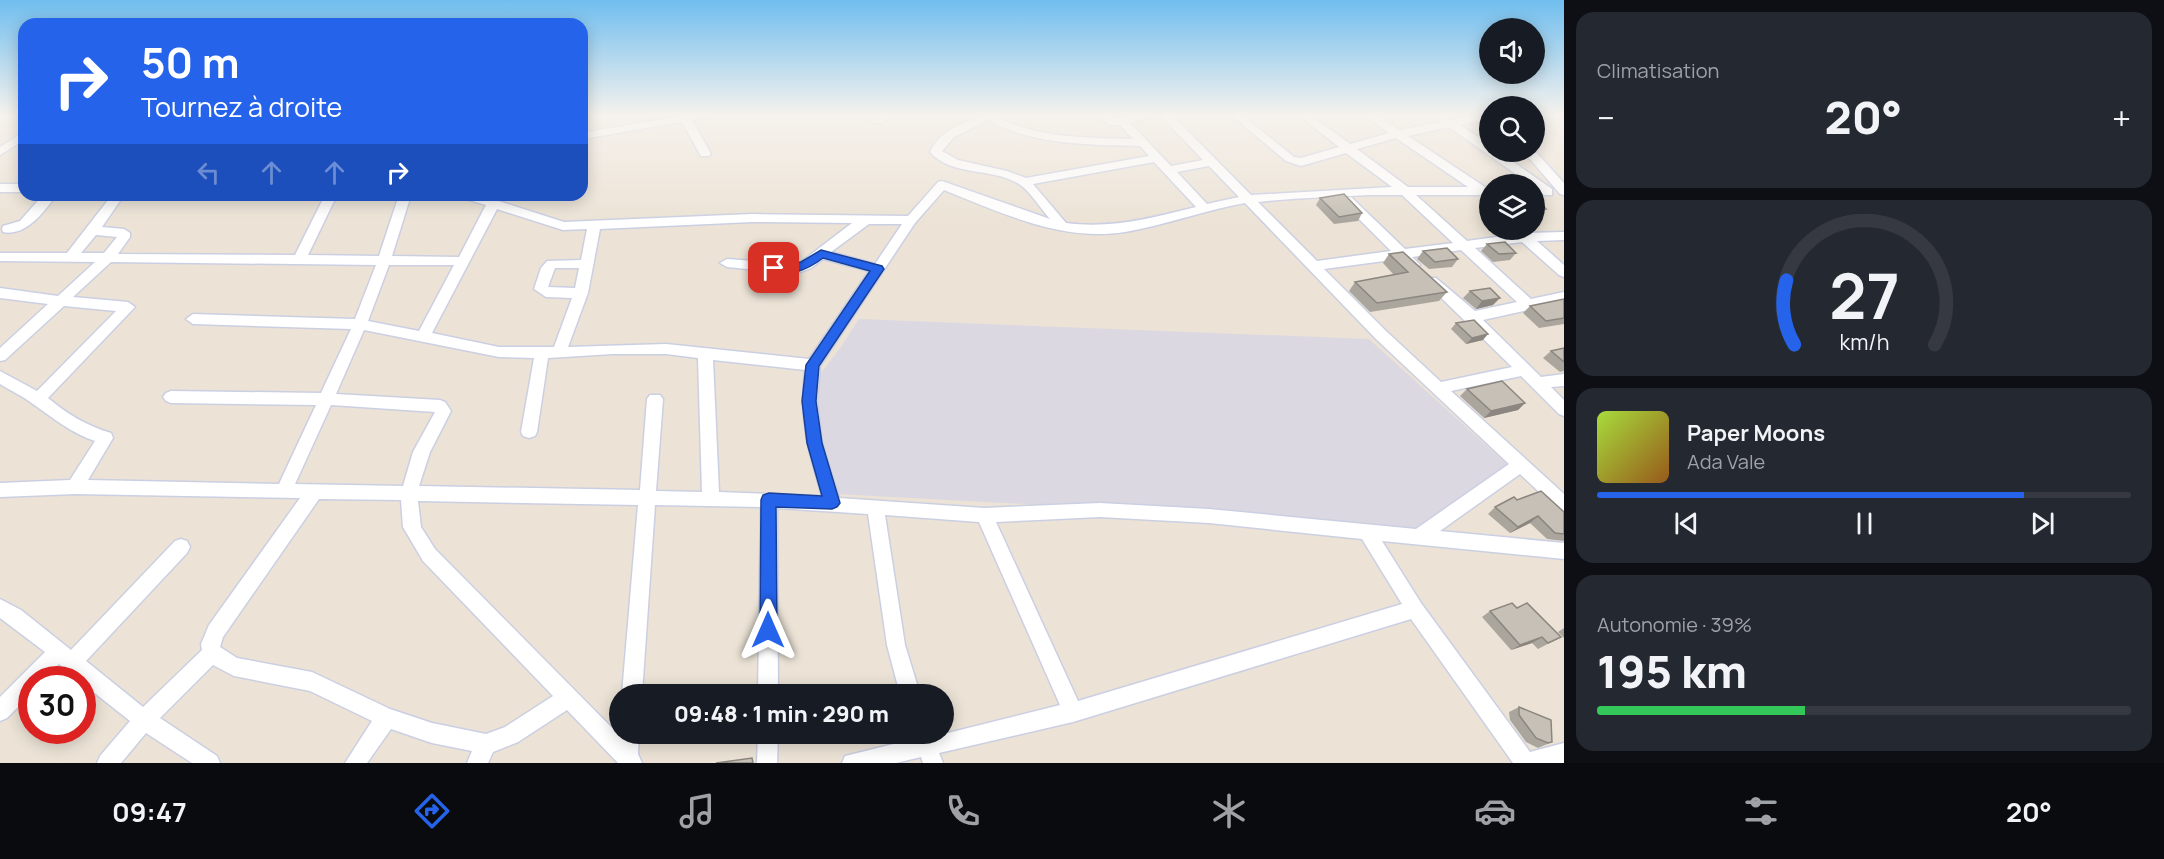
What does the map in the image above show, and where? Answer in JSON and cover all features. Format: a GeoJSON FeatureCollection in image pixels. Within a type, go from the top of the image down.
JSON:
{"type":"FeatureCollection","features":[{"type":"Feature","properties":{"kind":"street"},"geometry":{"type":"LineString","coordinates":[[703,150],[705,154]]}},
{"type":"Feature","properties":{"kind":"street"},"geometry":{"type":"LineString","coordinates":[[937,150],[936,152],[944,160],[1006,173],[1025,182],[1061,225]]}},
{"type":"Feature","properties":{"kind":"street"},"geometry":{"type":"LineString","coordinates":[[1148,150],[1204,208]]}},
{"type":"Feature","properties":{"kind":"street"},"geometry":{"type":"LineString","coordinates":[[1198,150],[1381,335],[1564,505]]}},
{"type":"Feature","properties":{"kind":"street"},"geometry":{"type":"LineString","coordinates":[[1280,150],[1295,161],[1301,162],[1345,150]]}},
{"type":"Feature","properties":{"kind":"street"},"geometry":{"type":"LineString","coordinates":[[1348,150],[1405,191],[1529,305]]}},
{"type":"Feature","properties":{"kind":"street"},"geometry":{"type":"LineString","coordinates":[[1422,150],[1479,186]]}},
{"type":"Feature","properties":{"kind":"street"},"geometry":{"type":"LineString","coordinates":[[1025,182],[1156,158]]}},
{"type":"Feature","properties":{"kind":"street"},"geometry":{"type":"LineString","coordinates":[[1168,170],[1210,162]]}},
{"type":"Feature","properties":{"kind":"street"},"geometry":{"type":"LineString","coordinates":[[1506,162],[1548,192],[1564,192]]}},
{"type":"Feature","properties":{"kind":"street"},"geometry":{"type":"LineString","coordinates":[[1538,162],[1564,192]]}},
{"type":"Feature","properties":{"kind":"street"},"geometry":{"type":"LineString","coordinates":[[832,503],[814,443],[809,401],[813,365],[911,220],[942,185],[1019,214],[1061,225],[1101,229],[1124,227],[1248,200],[1341,193],[1479,191]]}},
{"type":"Feature","properties":{"kind":"street"},"geometry":{"type":"LineString","coordinates":[[0,188],[18,188]]}},
{"type":"Feature","properties":{"kind":"street"},"geometry":{"type":"LineString","coordinates":[[1341,193],[1399,253],[1472,318],[1564,410]]}},
{"type":"Feature","properties":{"kind":"street"},"geometry":{"type":"LineString","coordinates":[[8,229],[24,224],[45,201]]}},
{"type":"Feature","properties":{"kind":"street"},"geometry":{"type":"LineString","coordinates":[[70,258],[114,201]]}},
{"type":"Feature","properties":{"kind":"street"},"geometry":{"type":"LineString","coordinates":[[300,258],[328,201]]}},
{"type":"Feature","properties":{"kind":"street"},"geometry":{"type":"LineString","coordinates":[[284,491],[360,324],[384,261],[403,201]]}},
{"type":"Feature","properties":{"kind":"street"},"geometry":{"type":"LineString","coordinates":[[484,201],[555,225],[752,218],[911,220]]}},
{"type":"Feature","properties":{"kind":"street"},"geometry":{"type":"LineString","coordinates":[[423,336],[493,204]]}},
{"type":"Feature","properties":{"kind":"street"},"geometry":{"type":"LineString","coordinates":[[727,263],[795,269],[806,265],[865,220]]}},
{"type":"Feature","properties":{"kind":"street"},"geometry":{"type":"LineString","coordinates":[[560,353],[581,293],[594,225]]}},
{"type":"Feature","properties":{"kind":"street"},"geometry":{"type":"LineString","coordinates":[[0,356],[6,341],[60,301],[107,259],[124,237],[124,232],[93,231]]}},
{"type":"Feature","properties":{"kind":"street"},"geometry":{"type":"LineString","coordinates":[[1545,236],[1564,236]]}},
{"type":"Feature","properties":{"kind":"street"},"geometry":{"type":"LineString","coordinates":[[1313,266],[1502,240]]}},
{"type":"Feature","properties":{"kind":"street"},"geometry":{"type":"LineString","coordinates":[[1528,240],[1564,272]]}},
{"type":"Feature","properties":{"kind":"street"},"geometry":{"type":"LineString","coordinates":[[821,254],[878,269]]}},
{"type":"Feature","properties":{"kind":"street"},"geometry":{"type":"LineString","coordinates":[[0,257],[462,261]]}},
{"type":"Feature","properties":{"kind":"street"},"geometry":{"type":"LineString","coordinates":[[581,293],[546,292],[541,289],[548,268],[552,264],[587,264]]}},
{"type":"Feature","properties":{"kind":"street"},"geometry":{"type":"LineString","coordinates":[[0,293],[128,307],[38,399]]}},
{"type":"Feature","properties":{"kind":"street"},"geometry":{"type":"LineString","coordinates":[[1472,318],[1558,298],[1564,311]]}},
{"type":"Feature","properties":{"kind":"street"},"geometry":{"type":"LineString","coordinates":[[193,319],[360,324],[499,352],[560,353],[643,349],[705,352],[813,365]]}},
{"type":"Feature","properties":{"kind":"street"},"geometry":{"type":"LineString","coordinates":[[529,432],[542,352]]}},
{"type":"Feature","properties":{"kind":"street"},"geometry":{"type":"LineString","coordinates":[[705,352],[711,499]]}},
{"type":"Feature","properties":{"kind":"street"},"geometry":{"type":"LineString","coordinates":[[1438,388],[1525,370]]}},
{"type":"Feature","properties":{"kind":"street"},"geometry":{"type":"LineString","coordinates":[[0,377],[38,399],[58,416],[87,432],[105,438],[75,487]]}},
{"type":"Feature","properties":{"kind":"street"},"geometry":{"type":"LineString","coordinates":[[1538,383],[1564,380]]}},
{"type":"Feature","properties":{"kind":"street"},"geometry":{"type":"LineString","coordinates":[[171,397],[326,399],[440,406],[443,411],[425,441],[408,493],[413,528],[429,555],[629,760]]}},
{"type":"Feature","properties":{"kind":"street"},"geometry":{"type":"LineString","coordinates":[[633,684],[655,399]]}},
{"type":"Feature","properties":{"kind":"street"},"geometry":{"type":"LineString","coordinates":[[1416,538],[1521,465]]}},
{"type":"Feature","properties":{"kind":"street"},"geometry":{"type":"LineString","coordinates":[[0,490],[75,487],[769,500],[984,515],[1100,510],[1209,516],[1564,551]]}},
{"type":"Feature","properties":{"kind":"street"},"geometry":{"type":"LineString","coordinates":[[315,491],[216,631],[210,644],[212,653],[234,667],[312,682],[387,718],[432,733],[486,744],[511,735],[568,698]]}},
{"type":"Feature","properties":{"kind":"street"},"geometry":{"type":"LineString","coordinates":[[768,684],[769,500]]}},
{"type":"Feature","properties":{"kind":"street"},"geometry":{"type":"LineString","coordinates":[[875,507],[896,645],[907,684]]}},
{"type":"Feature","properties":{"kind":"street"},"geometry":{"type":"LineString","coordinates":[[984,515],[1073,712]]}},
{"type":"Feature","properties":{"kind":"street"},"geometry":{"type":"LineString","coordinates":[[1367,531],[1415,609],[1526,763],[1564,753]]}},
{"type":"Feature","properties":{"kind":"street"},"geometry":{"type":"LineString","coordinates":[[0,711],[65,657],[181,547]]}},
{"type":"Feature","properties":{"kind":"street"},"geometry":{"type":"LineString","coordinates":[[0,608],[144,720],[210,763]]}},
{"type":"Feature","properties":{"kind":"street"},"geometry":{"type":"LineString","coordinates":[[852,763],[1073,712],[1415,609]]}},
{"type":"Feature","properties":{"kind":"street"},"geometry":{"type":"LineString","coordinates":[[107,763],[144,720],[212,653]]}},
{"type":"Feature","properties":{"kind":"street"},"geometry":{"type":"LineString","coordinates":[[355,763],[387,718]]}},
{"type":"Feature","properties":{"kind":"street"},"geometry":{"type":"LineString","coordinates":[[477,763],[486,744]]}},
{"type":"Feature","properties":{"kind":"street"},"geometry":{"type":"LineString","coordinates":[[629,744],[629,760]]}},
{"type":"Feature","properties":{"kind":"street"},"geometry":{"type":"LineString","coordinates":[[767,763],[768,744]]}},
{"type":"Feature","properties":{"kind":"shaded area"},"geometry":{"type":"Polygon","coordinates":[[[859,319],[1369,339],[1511,468],[1416,528],[1250,516],[836,494],[820,437],[817,378],[859,319]]]}},
{"type":"Feature","properties":{"kind":"building"},"geometry":{"type":"Polygon","coordinates":[[[1344,194],[1362,213],[1339,217],[1320,198],[1344,194]]]}},
{"type":"Feature","properties":{"kind":"building"},"geometry":{"type":"Polygon","coordinates":[[[1505,242],[1516,253],[1499,254],[1487,244],[1505,242]]]}},
{"type":"Feature","properties":{"kind":"building"},"geometry":{"type":"Polygon","coordinates":[[[1447,248],[1458,259],[1435,262],[1423,251],[1447,248]]]}},
{"type":"Feature","properties":{"kind":"building"},"geometry":{"type":"Polygon","coordinates":[[[1403,252],[1447,292],[1377,303],[1355,282],[1408,272],[1389,254],[1403,252]]]}},
{"type":"Feature","properties":{"kind":"building"},"geometry":{"type":"Polygon","coordinates":[[[1490,288],[1500,298],[1482,301],[1470,291],[1490,288]]]}},
{"type":"Feature","properties":{"kind":"building"},"geometry":{"type":"Polygon","coordinates":[[[1564,299],[1564,318],[1546,321],[1530,306],[1564,299]]]}},
{"type":"Feature","properties":{"kind":"building"},"geometry":{"type":"Polygon","coordinates":[[[1474,320],[1488,334],[1472,338],[1456,323],[1474,320]]]}},
{"type":"Feature","properties":{"kind":"building"},"geometry":{"type":"Polygon","coordinates":[[[1564,348],[1564,362],[1551,351],[1564,348]]]}},
{"type":"Feature","properties":{"kind":"building"},"geometry":{"type":"Polygon","coordinates":[[[1502,381],[1525,403],[1491,411],[1467,389],[1502,381]]]}},
{"type":"Feature","properties":{"kind":"building"},"geometry":{"type":"Polygon","coordinates":[[[1541,491],[1564,512],[1564,534],[1555,533],[1538,516],[1518,527],[1495,507],[1514,497],[1517,500],[1541,491]]]}},
{"type":"Feature","properties":{"kind":"building"},"geometry":{"type":"Polygon","coordinates":[[[1512,603],[1517,608],[1527,603],[1561,637],[1548,643],[1542,637],[1520,645],[1490,611],[1512,603]]]}},
{"type":"Feature","properties":{"kind":"building"},"geometry":{"type":"Polygon","coordinates":[[[1519,707],[1551,720],[1552,742],[1548,743],[1536,738],[1519,715],[1519,707]]]}},
{"type":"Feature","properties":{"kind":"building"},"geometry":{"type":"Polygon","coordinates":[[[752,758],[753,763],[716,763],[752,758]]]}},
{"type":"Feature","properties":{"kind":"route"},"geometry":{"type":"LineString","coordinates":[[768,630],[769,500],[832,503],[814,443],[809,384],[813,365],[878,269],[821,254],[806,265],[795,269],[774,268]]}}]}
